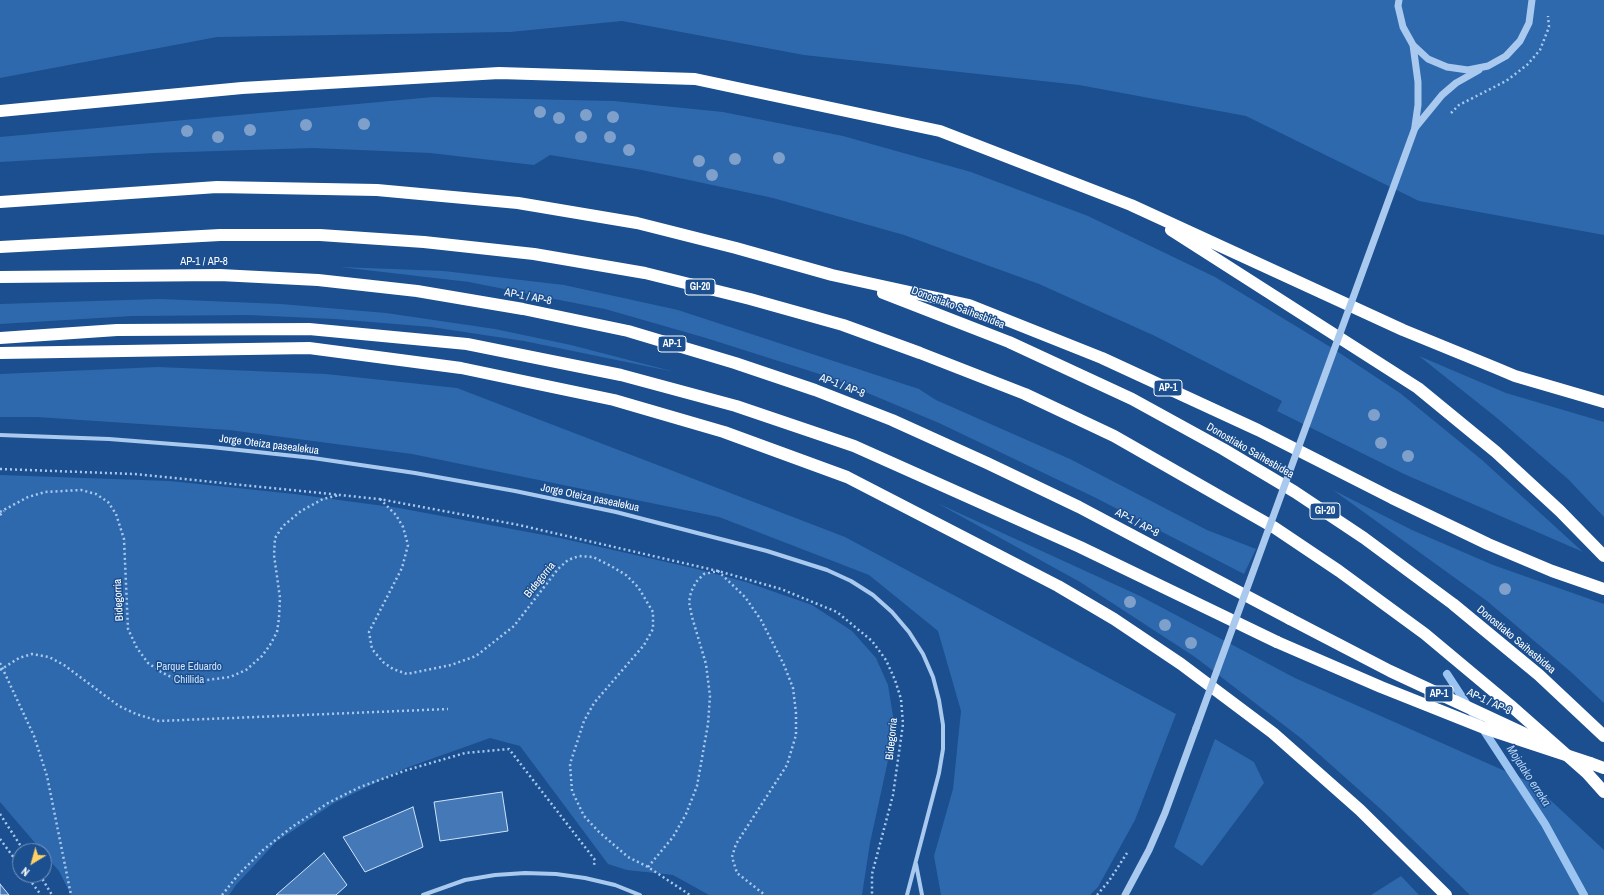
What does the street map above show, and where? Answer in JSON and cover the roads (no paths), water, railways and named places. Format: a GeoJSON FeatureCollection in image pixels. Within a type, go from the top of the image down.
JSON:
{"type":"FeatureCollection","features":[{"type":"Feature","properties":{"kind":"highway"},"geometry":{"type":"LineString","coordinates":[[0,110],[242,88],[499,72],[695,79],[940,131],[1131,205],[1403,330],[1515,376],[1604,402]]}},
{"type":"Feature","properties":{"kind":"highway","name":"AP-1"},"geometry":{"type":"LineString","coordinates":[[0,202],[216,187],[377,190],[518,203],[637,223],[736,248],[832,275],[969,306],[1102,358],[1258,430],[1392,498],[1488,544],[1552,571],[1604,589]]}},
{"type":"Feature","properties":{"kind":"highway"},"geometry":{"type":"LineString","coordinates":[[1131,205],[1418,388],[1496,452],[1560,511],[1604,556]]}},
{"type":"Feature","properties":{"kind":"highway","name":"GI-20"},"geometry":{"type":"LineString","coordinates":[[0,247],[220,235],[320,235],[424,242],[534,254],[660,277],[750,299],[843,326],[920,353],[1025,394],[1114,436],[1275,528],[1339,571],[1425,634],[1510,705],[1587,774],[1604,792]]}},
{"type":"Feature","properties":{"kind":"highway","name":"AP-1 / AP-8"},"geometry":{"type":"LineString","coordinates":[[0,277],[220,275],[318,280],[417,291],[523,309],[628,331],[735,363],[815,390],[892,420],[987,463],[1072,504],[1390,671],[1590,763],[1604,768]]}},
{"type":"Feature","properties":{"kind":"highway","name":"Donostiako Saihesbidea"},"geometry":{"type":"LineString","coordinates":[[832,275],[922,307],[1040,356],[1132,400],[1222,449],[1295,492],[1364,538],[1453,604],[1539,676],[1604,736]]}},
{"type":"Feature","properties":{"kind":"highway"},"geometry":{"type":"LineString","coordinates":[[0,338],[117,330],[309,328],[467,344],[621,375],[736,406],[854,446],[1080,547],[1278,642],[1381,687],[1484,728],[1590,763]]}},
{"type":"Feature","properties":{"kind":"highway"},"geometry":{"type":"LineString","coordinates":[[0,354],[309,348],[461,368],[614,400],[724,432],[847,477],[1058,586],[1114,619],[1181,664],[1273,734],[1365,815],[1446,895]]}},
{"type":"Feature","properties":{"kind":"street"},"geometry":{"type":"LineString","coordinates":[[1399,0],[1398,6],[1403,27],[1413,45],[1428,59],[1447,67],[1468,70],[1488,66]]}},
{"type":"Feature","properties":{"kind":"street"},"geometry":{"type":"LineString","coordinates":[[1415,128],[1427,111],[1442,95],[1472,73],[1506,56],[1520,41],[1529,23],[1532,0]]}},
{"type":"Feature","properties":{"kind":"street"},"geometry":{"type":"LineString","coordinates":[[1125,895],[1149,850],[1165,813],[1415,128],[1418,105],[1418,82],[1413,45]]}},
{"type":"Feature","properties":{"kind":"street","name":"Jorge Oteiza pasealekua"},"geometry":{"type":"LineString","coordinates":[[0,435],[109,439],[211,447],[313,458],[415,473],[515,491],[616,512],[767,551],[827,570],[851,581],[878,599],[892,612],[909,632],[923,654],[933,677],[939,700],[943,724],[943,749],[939,773],[907,895]]}},
{"type":"Feature","properties":{"kind":"street"},"geometry":{"type":"LineString","coordinates":[[916,862],[922,895]]}},
{"type":"Feature","properties":{"kind":"street"},"geometry":{"type":"LineString","coordinates":[[423,895],[465,880],[495,875],[525,873],[556,874],[590,879],[615,885],[640,895]]}},
{"type":"Feature","properties":{"kind":"waterway","name":"Mojalako erreka"},"geometry":{"type":"LineString","coordinates":[[1447,674],[1545,824],[1584,895]]}},
{"type":"Feature","properties":{"kind":"park label","name":"Parque Eduardo Chillida"},"geometry":{"type":"Point","coordinates":[189,673]}}]}
